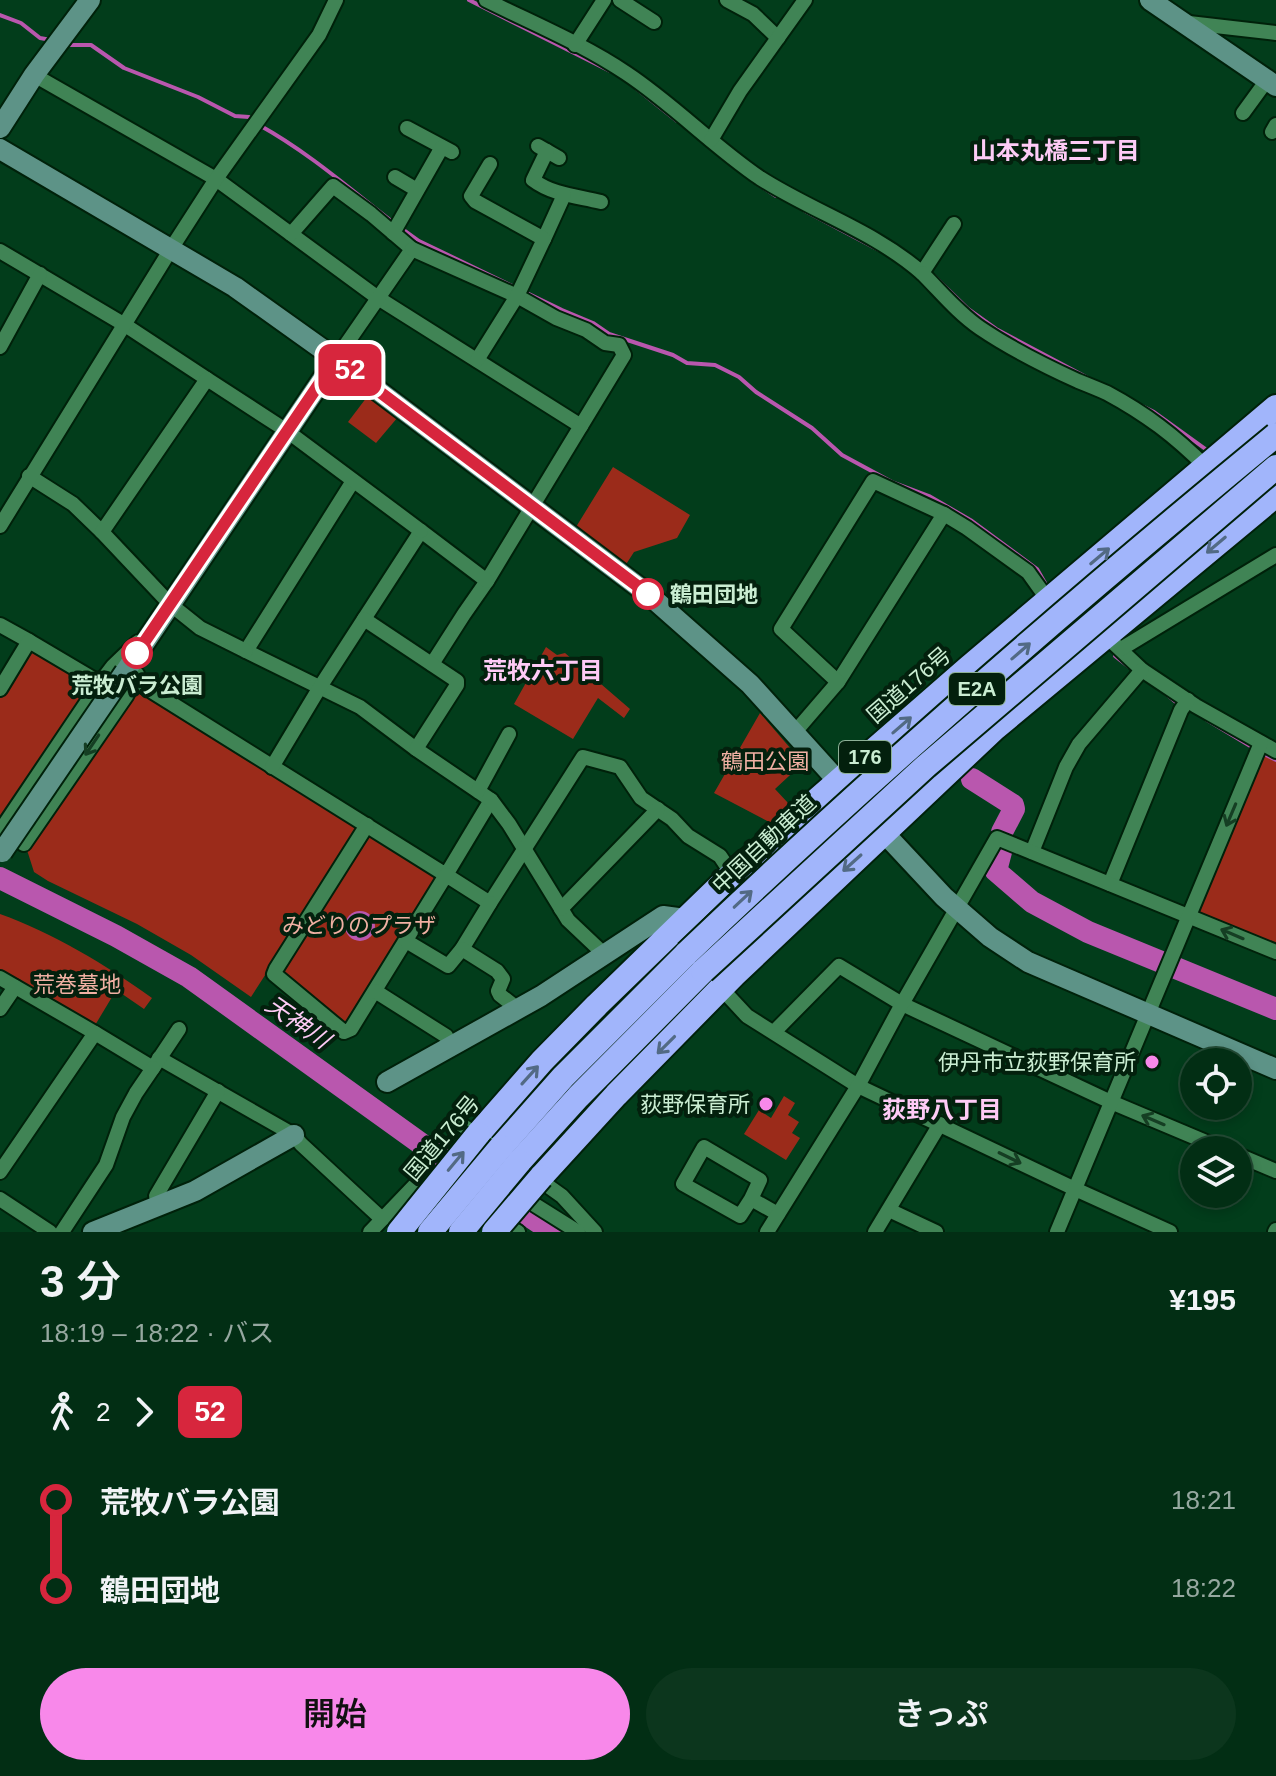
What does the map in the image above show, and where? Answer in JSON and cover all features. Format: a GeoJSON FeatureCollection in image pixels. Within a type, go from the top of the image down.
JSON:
{"type":"FeatureCollection","features":[{"type":"Feature","properties":{"kind":"highway","name":"国道176号"},"geometry":{"type":"LineString","coordinates":[[390,1228],[434,1186],[542,1061],[732,874],[1276,407]]}},
{"type":"Feature","properties":{"kind":"highway","name":"中国自動車道"},"geometry":{"type":"LineString","coordinates":[[461,1232],[563,1077],[687,953],[921,737],[1276,435]]}},
{"type":"Feature","properties":{"kind":"highway","name":"中国自動車道"},"geometry":{"type":"LineString","coordinates":[[430,1232],[510,1155],[578,1097],[703,971],[926,766],[1276,467]]}},
{"type":"Feature","properties":{"kind":"highway"},"geometry":{"type":"LineString","coordinates":[[509,1231],[541,1177],[616,1095],[728,982],[994,729],[1114,643],[1276,495]]}},
{"type":"Feature","properties":{"kind":"street"},"geometry":{"type":"LineString","coordinates":[[0,128],[34,75],[90,0]]}},
{"type":"Feature","properties":{"kind":"street"},"geometry":{"type":"LineString","coordinates":[[0,526],[7,501],[29,476],[216,179],[319,35],[336,0]]}},
{"type":"Feature","properties":{"kind":"street"},"geometry":{"type":"LineString","coordinates":[[486,0],[502,4],[625,72],[768,183],[907,259],[978,327],[1106,393],[1163,427],[1206,467]]}},
{"type":"Feature","properties":{"kind":"street"},"geometry":{"type":"LineString","coordinates":[[575,45],[604,0]]}},
{"type":"Feature","properties":{"kind":"street"},"geometry":{"type":"LineString","coordinates":[[620,0],[648,21]]}},
{"type":"Feature","properties":{"kind":"street"},"geometry":{"type":"LineString","coordinates":[[727,0],[753,14],[778,38]]}},
{"type":"Feature","properties":{"kind":"street"},"geometry":{"type":"LineString","coordinates":[[711,140],[740,91],[805,0]]}},
{"type":"Feature","properties":{"kind":"street"},"geometry":{"type":"LineString","coordinates":[[1150,0],[1271,83],[1243,113]]}},
{"type":"Feature","properties":{"kind":"street"},"geometry":{"type":"LineString","coordinates":[[1183,23],[1276,33]]}},
{"type":"Feature","properties":{"kind":"street"},"geometry":{"type":"LineString","coordinates":[[34,75],[216,179],[378,298],[581,426]]}},
{"type":"Feature","properties":{"kind":"street"},"geometry":{"type":"LineString","coordinates":[[393,233],[417,190],[447,149],[407,128]]}},
{"type":"Feature","properties":{"kind":"street"},"geometry":{"type":"LineString","coordinates":[[0,149],[235,287],[336,359],[648,594],[750,684],[885,834],[958,910],[990,937],[1028,962],[1276,1069]]}},
{"type":"Feature","properties":{"kind":"street"},"geometry":{"type":"LineString","coordinates":[[548,152],[533,180],[564,195],[601,202]]}},
{"type":"Feature","properties":{"kind":"street"},"geometry":{"type":"LineString","coordinates":[[490,164],[466,194],[544,239]]}},
{"type":"Feature","properties":{"kind":"street"},"geometry":{"type":"LineString","coordinates":[[395,177],[417,190]]}},
{"type":"Feature","properties":{"kind":"street"},"geometry":{"type":"LineString","coordinates":[[291,234],[333,186],[412,249],[517,296],[556,318],[586,330],[605,343],[619,345],[624,355],[487,581],[432,664]]}},
{"type":"Feature","properties":{"kind":"street"},"geometry":{"type":"LineString","coordinates":[[477,360],[517,296],[564,195]]}},
{"type":"Feature","properties":{"kind":"street"},"geometry":{"type":"LineString","coordinates":[[922,273],[954,224]]}},
{"type":"Feature","properties":{"kind":"street"},"geometry":{"type":"LineString","coordinates":[[1,854],[130,676],[155,625],[412,249]]}},
{"type":"Feature","properties":{"kind":"street"},"geometry":{"type":"LineString","coordinates":[[0,251],[125,325],[287,431],[487,581]]}},
{"type":"Feature","properties":{"kind":"street"},"geometry":{"type":"LineString","coordinates":[[0,347],[40,274]]}},
{"type":"Feature","properties":{"kind":"street"},"geometry":{"type":"LineString","coordinates":[[102,532],[207,379]]}},
{"type":"Feature","properties":{"kind":"street"},"geometry":{"type":"LineString","coordinates":[[29,476],[73,504],[170,604],[200,628],[360,707],[491,800],[561,909],[578,931],[605,955]]}},
{"type":"Feature","properties":{"kind":"street"},"geometry":{"type":"LineString","coordinates":[[246,651],[353,481]]}},
{"type":"Feature","properties":{"kind":"street"},"geometry":{"type":"LineString","coordinates":[[838,682],[781,629],[873,481],[967,528],[1028,572],[1048,600]]}},
{"type":"Feature","properties":{"kind":"street"},"geometry":{"type":"LineString","coordinates":[[795,732],[838,682],[944,514]]}},
{"type":"Feature","properties":{"kind":"street"},"geometry":{"type":"LineString","coordinates":[[272,767],[421,531]]}},
{"type":"Feature","properties":{"kind":"street"},"geometry":{"type":"LineString","coordinates":[[1276,555],[1114,643],[1142,670],[1276,751]]}},
{"type":"Feature","properties":{"kind":"street"},"geometry":{"type":"LineString","coordinates":[[364,619],[457,681],[416,749]]}},
{"type":"Feature","properties":{"kind":"street"},"geometry":{"type":"LineString","coordinates":[[0,625],[100,683]]}},
{"type":"Feature","properties":{"kind":"street"},"geometry":{"type":"LineString","coordinates":[[130,676],[126,696],[24,844],[1,830],[100,683],[155,625]]}},
{"type":"Feature","properties":{"kind":"street"},"geometry":{"type":"LineString","coordinates":[[0,689],[29,641]]}},
{"type":"Feature","properties":{"kind":"street"},"geometry":{"type":"LineString","coordinates":[[1032,852],[1066,767],[1079,744],[1142,670]]}},
{"type":"Feature","properties":{"kind":"street"},"geometry":{"type":"LineString","coordinates":[[130,676],[490,903]]}},
{"type":"Feature","properties":{"kind":"street"},"geometry":{"type":"LineString","coordinates":[[1110,884],[1181,710],[1188,700]]}},
{"type":"Feature","properties":{"kind":"street"},"geometry":{"type":"LineString","coordinates":[[478,791],[509,734]]}},
{"type":"Feature","properties":{"kind":"street"},"geometry":{"type":"LineString","coordinates":[[1057,1232],[1261,743]]}},
{"type":"Feature","properties":{"kind":"street"},"geometry":{"type":"LineString","coordinates":[[406,941],[448,966],[462,949],[583,757],[620,767],[641,798],[672,819],[688,836],[720,856],[732,874]]}},
{"type":"Feature","properties":{"kind":"street"},"geometry":{"type":"LineString","coordinates":[[367,825],[274,974],[344,1032],[351,1029],[491,800]]}},
{"type":"Feature","properties":{"kind":"street"},"geometry":{"type":"LineString","coordinates":[[561,909],[658,809]]}},
{"type":"Feature","properties":{"kind":"street"},"geometry":{"type":"LineString","coordinates":[[767,1232],[858,1086],[997,838],[1276,952]]}},
{"type":"Feature","properties":{"kind":"street"},"geometry":{"type":"LineString","coordinates":[[387,1082],[518,1009],[663,916],[685,919],[747,1016],[858,1086],[1169,1232]]}},
{"type":"Feature","properties":{"kind":"street"},"geometry":{"type":"LineString","coordinates":[[462,949],[497,971],[503,979],[498,991],[500,995],[518,1009]]}},
{"type":"Feature","properties":{"kind":"street"},"geometry":{"type":"LineString","coordinates":[[774,1032],[839,966],[902,1004],[1111,1102],[1192,1136]]}},
{"type":"Feature","properties":{"kind":"street"},"geometry":{"type":"LineString","coordinates":[[0,978],[95,1033],[218,1091],[294,1135],[390,1228]]}},
{"type":"Feature","properties":{"kind":"street"},"geometry":{"type":"LineString","coordinates":[[0,1009],[15,987]]}},
{"type":"Feature","properties":{"kind":"street"},"geometry":{"type":"LineString","coordinates":[[375,991],[446,1036],[451,1045]]}},
{"type":"Feature","properties":{"kind":"street"},"geometry":{"type":"LineString","coordinates":[[62,1232],[106,1165],[123,1117],[136,1093],[179,1029]]}},
{"type":"Feature","properties":{"kind":"street"},"geometry":{"type":"LineString","coordinates":[[0,1172],[95,1033]]}},
{"type":"Feature","properties":{"kind":"street"},"geometry":{"type":"LineString","coordinates":[[159,1206],[156,1196],[218,1091]]}},
{"type":"Feature","properties":{"kind":"street"},"geometry":{"type":"LineString","coordinates":[[455,1120],[562,1196],[595,1232]]}},
{"type":"Feature","properties":{"kind":"street"},"geometry":{"type":"LineString","coordinates":[[875,1232],[940,1124]]}},
{"type":"Feature","properties":{"kind":"street"},"geometry":{"type":"LineString","coordinates":[[93,1232],[195,1191],[294,1135]]}},
{"type":"Feature","properties":{"kind":"street"},"geometry":{"type":"LineString","coordinates":[[704,1147],[760,1180],[751,1199],[740,1216],[683,1184],[704,1147]]}},
{"type":"Feature","properties":{"kind":"street"},"geometry":{"type":"LineString","coordinates":[[1252,1161],[1276,1171]]}},
{"type":"Feature","properties":{"kind":"street"},"geometry":{"type":"LineString","coordinates":[[370,1232],[390,1228],[414,1186],[483,1232]]}},
{"type":"Feature","properties":{"kind":"street"},"geometry":{"type":"LineString","coordinates":[[0,1199],[50,1232]]}},
{"type":"Feature","properties":{"kind":"street"},"geometry":{"type":"LineString","coordinates":[[751,1199],[778,1214]]}},
{"type":"Feature","properties":{"kind":"street"},"geometry":{"type":"LineString","coordinates":[[535,1205],[578,1232]]}},
{"type":"Feature","properties":{"kind":"street"},"geometry":{"type":"LineString","coordinates":[[889,1210],[936,1232]]}},
{"type":"Feature","properties":{"kind":"green space"},"geometry":{"type":"Polygon","coordinates":[[[370,393],[398,417],[376,443],[348,422],[370,393]]]}},
{"type":"Feature","properties":{"kind":"green space"},"geometry":{"type":"Polygon","coordinates":[[[613,467],[690,515],[677,538],[634,552],[623,569],[577,533],[576,527],[613,467]]]}},
{"type":"Feature","properties":{"kind":"green space"},"geometry":{"type":"Polygon","coordinates":[[[546,647],[557,655],[565,653],[630,709],[624,718],[598,698],[573,739],[514,704],[546,647]]]}},
{"type":"Feature","properties":{"kind":"green space"},"geometry":{"type":"Polygon","coordinates":[[[32,649],[90,683],[92,688],[0,822],[0,698],[32,649]]]}},
{"type":"Feature","properties":{"kind":"green space","name":"荒牧バラ公園"},"geometry":{"type":"Polygon","coordinates":[[[140,690],[357,828],[357,833],[251,997],[191,955],[34,872],[27,850],[135,692],[140,690]]]}},
{"type":"Feature","properties":{"kind":"green space","name":"鶴田公園"},"geometry":{"type":"Polygon","coordinates":[[[760,713],[803,763],[775,789],[789,804],[771,823],[714,793],[760,713]]]}},
{"type":"Feature","properties":{"kind":"green space"},"geometry":{"type":"Polygon","coordinates":[[[1265,756],[1276,762],[1276,949],[1196,913],[1260,757],[1265,756]]]}},
{"type":"Feature","properties":{"kind":"green space","name":"みどりのプラザ"},"geometry":{"type":"Polygon","coordinates":[[[366,833],[437,875],[438,881],[348,1023],[341,1024],[280,974],[366,833]]]}},
{"type":"Feature","properties":{"kind":"green space","name":"荒巻墓地"},"geometry":{"type":"Polygon","coordinates":[[[0,914],[79,951],[152,998],[144,1009],[112,987],[112,997],[94,1027],[0,972],[0,914]]]}},
{"type":"Feature","properties":{"kind":"green space"},"geometry":{"type":"Polygon","coordinates":[[[784,1096],[795,1103],[788,1115],[799,1122],[792,1133],[800,1138],[786,1160],[744,1134],[759,1110],[771,1118],[784,1096]]]}},
{"type":"Feature","properties":{"kind":"shaded area"},"geometry":{"type":"Polygon","coordinates":[[[360,911],[371,915],[375,926],[371,937],[360,941],[349,937],[345,926],[349,915],[360,911]]]}},
{"type":"Feature","properties":{"kind":"waterway"},"geometry":{"type":"LineString","coordinates":[[469,0],[610,71]]}},
{"type":"Feature","properties":{"kind":"waterway"},"geometry":{"type":"LineString","coordinates":[[0,15],[21,23],[40,38],[51,40]]}},
{"type":"Feature","properties":{"kind":"waterway"},"geometry":{"type":"LineString","coordinates":[[67,45],[91,45],[124,68],[198,97],[235,116],[252,120]]}},
{"type":"Feature","properties":{"kind":"waterway"},"geometry":{"type":"LineString","coordinates":[[637,89],[677,121]]}},
{"type":"Feature","properties":{"kind":"waterway"},"geometry":{"type":"LineString","coordinates":[[259,125],[312,159],[394,223]]}},
{"type":"Feature","properties":{"kind":"waterway"},"geometry":{"type":"LineString","coordinates":[[753,181],[776,196]]}},
{"type":"Feature","properties":{"kind":"waterway"},"geometry":{"type":"LineString","coordinates":[[805,211],[879,250]]}},
{"type":"Feature","properties":{"kind":"waterway"},"geometry":{"type":"LineString","coordinates":[[401,228],[419,241],[593,323],[609,334],[673,355],[687,363],[715,365],[739,377],[756,392],[812,428],[842,455],[892,482],[929,496],[972,521],[1037,569],[1045,583]]}},
{"type":"Feature","properties":{"kind":"waterway"},"geometry":{"type":"LineString","coordinates":[[934,276],[968,309],[996,329],[1088,378]]}},
{"type":"Feature","properties":{"kind":"waterway"},"geometry":{"type":"LineString","coordinates":[[1142,406],[1211,453]]}},
{"type":"Feature","properties":{"kind":"waterway"},"geometry":{"type":"LineString","coordinates":[[1115,656],[1129,667]]}},
{"type":"Feature","properties":{"kind":"waterway"},"geometry":{"type":"LineString","coordinates":[[1165,693],[1177,703]]}},
{"type":"Feature","properties":{"kind":"waterway"},"geometry":{"type":"LineString","coordinates":[[1207,720],[1252,747]]}},
{"type":"Feature","properties":{"kind":"waterway"},"geometry":{"type":"LineString","coordinates":[[1266,755],[1276,760]]}},
{"type":"Feature","properties":{"kind":"waterway"},"geometry":{"type":"LineString","coordinates":[[972,779],[1013,805],[1014,809],[1002,832]]}},
{"type":"Feature","properties":{"kind":"waterway"},"geometry":{"type":"LineString","coordinates":[[1002,848],[996,871],[1032,902],[1088,932],[1276,1009]]}},
{"type":"Feature","properties":{"kind":"waterway","name":"天神川"},"geometry":{"type":"LineString","coordinates":[[0,878],[116,936],[189,977],[427,1148],[553,1232]]}},
{"type":"Feature","properties":{"kind":"bus line","name":"52"},"geometry":{"type":"LineString","coordinates":[[137,653],[336,359],[648,594]]}},
{"type":"Feature","properties":{"kind":"place","name":"鶴田団地"},"geometry":{"type":"Point","coordinates":[648,594]}},
{"type":"Feature","properties":{"kind":"place","name":"荒牧バラ公園"},"geometry":{"type":"Point","coordinates":[137,653]}},
{"type":"Feature","properties":{"kind":"place","name":"伊丹市立荻野保育所"},"geometry":{"type":"Point","coordinates":[1152,1062]}},
{"type":"Feature","properties":{"kind":"place","name":"荻野保育所"},"geometry":{"type":"Point","coordinates":[766,1104]}},
{"type":"Feature","properties":{"kind":"district","name":"山本丸橋三丁目"},"geometry":{"type":"Point","coordinates":[1056,150]}},
{"type":"Feature","properties":{"kind":"district","name":"荒牧六丁目"},"geometry":{"type":"Point","coordinates":[543,670]}},
{"type":"Feature","properties":{"kind":"district","name":"荻野八丁目"},"geometry":{"type":"Point","coordinates":[942,1109]}}]}
